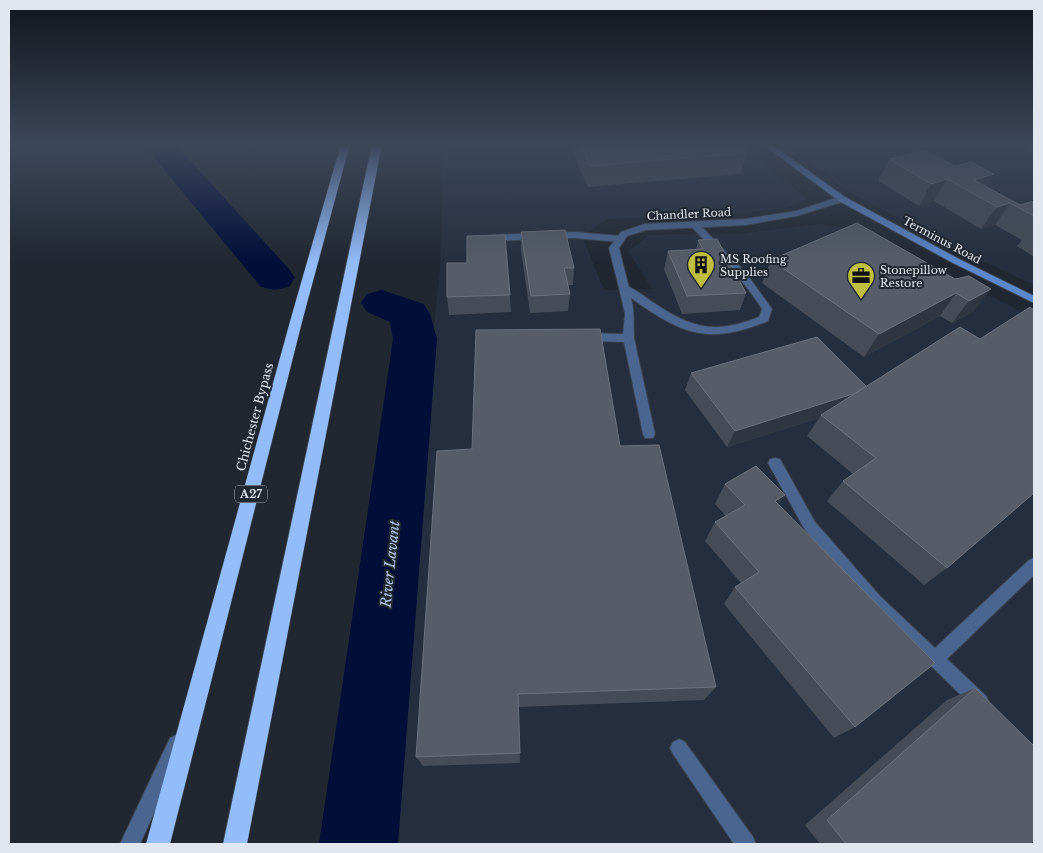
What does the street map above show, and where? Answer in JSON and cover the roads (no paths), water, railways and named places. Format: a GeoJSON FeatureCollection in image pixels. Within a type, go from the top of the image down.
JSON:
{"type":"FeatureCollection","features":[{"type":"Feature","properties":{"kind":"highway","name":"Chichester Bypass"},"geometry":{"type":"LineString","coordinates":[[158,844],[335,184]]}},
{"type":"Feature","properties":{"kind":"highway"},"geometry":{"type":"LineString","coordinates":[[235,844],[369,184]]}},
{"type":"Feature","properties":{"kind":"street","name":"Terminus Road"},"geometry":{"type":"LineString","coordinates":[[821,184],[842,199],[956,261],[1034,300]]}},
{"type":"Feature","properties":{"kind":"street","name":"Chandler Road"},"geometry":{"type":"LineString","coordinates":[[620,239],[624,234],[645,227],[745,222],[798,213],[842,199]]}},
{"type":"Feature","properties":{"kind":"street"},"geometry":{"type":"LineString","coordinates":[[624,288],[674,321],[699,332],[727,332],[750,326],[764,319],[767,309],[760,297],[739,271],[695,225]]}},
{"type":"Feature","properties":{"kind":"street"},"geometry":{"type":"LineString","coordinates":[[480,238],[575,235],[620,239],[614,248],[630,314],[628,324],[629,338],[649,434]]}},
{"type":"Feature","properties":{"kind":"street"},"geometry":{"type":"LineString","coordinates":[[576,337],[629,338]]}},
{"type":"Feature","properties":{"kind":"street"},"geometry":{"type":"LineString","coordinates":[[775,463],[810,526],[875,601],[992,713]]}},
{"type":"Feature","properties":{"kind":"street"},"geometry":{"type":"LineString","coordinates":[[935,659],[1034,565]]}},
{"type":"Feature","properties":{"kind":"street"},"geometry":{"type":"LineString","coordinates":[[130,844],[199,696]]}},
{"type":"Feature","properties":{"kind":"street"},"geometry":{"type":"LineString","coordinates":[[679,748],[746,844]]}},
{"type":"Feature","properties":{"kind":"waterway","name":"River Lavant"},"geometry":{"type":"LineString","coordinates":[[193,184],[275,278]]}},
{"type":"Feature","properties":{"kind":"waterway","name":"River Lavant"},"geometry":{"type":"LineString","coordinates":[[358,844],[415,339],[409,314],[382,303]]}},
{"type":"Feature","properties":{"kind":"place","name":"MS Roofing Supplies"},"geometry":{"type":"Point","coordinates":[701,289]}},
{"type":"Feature","properties":{"kind":"place","name":"Stonepillow Restore"},"geometry":{"type":"Point","coordinates":[861,300]}}]}
